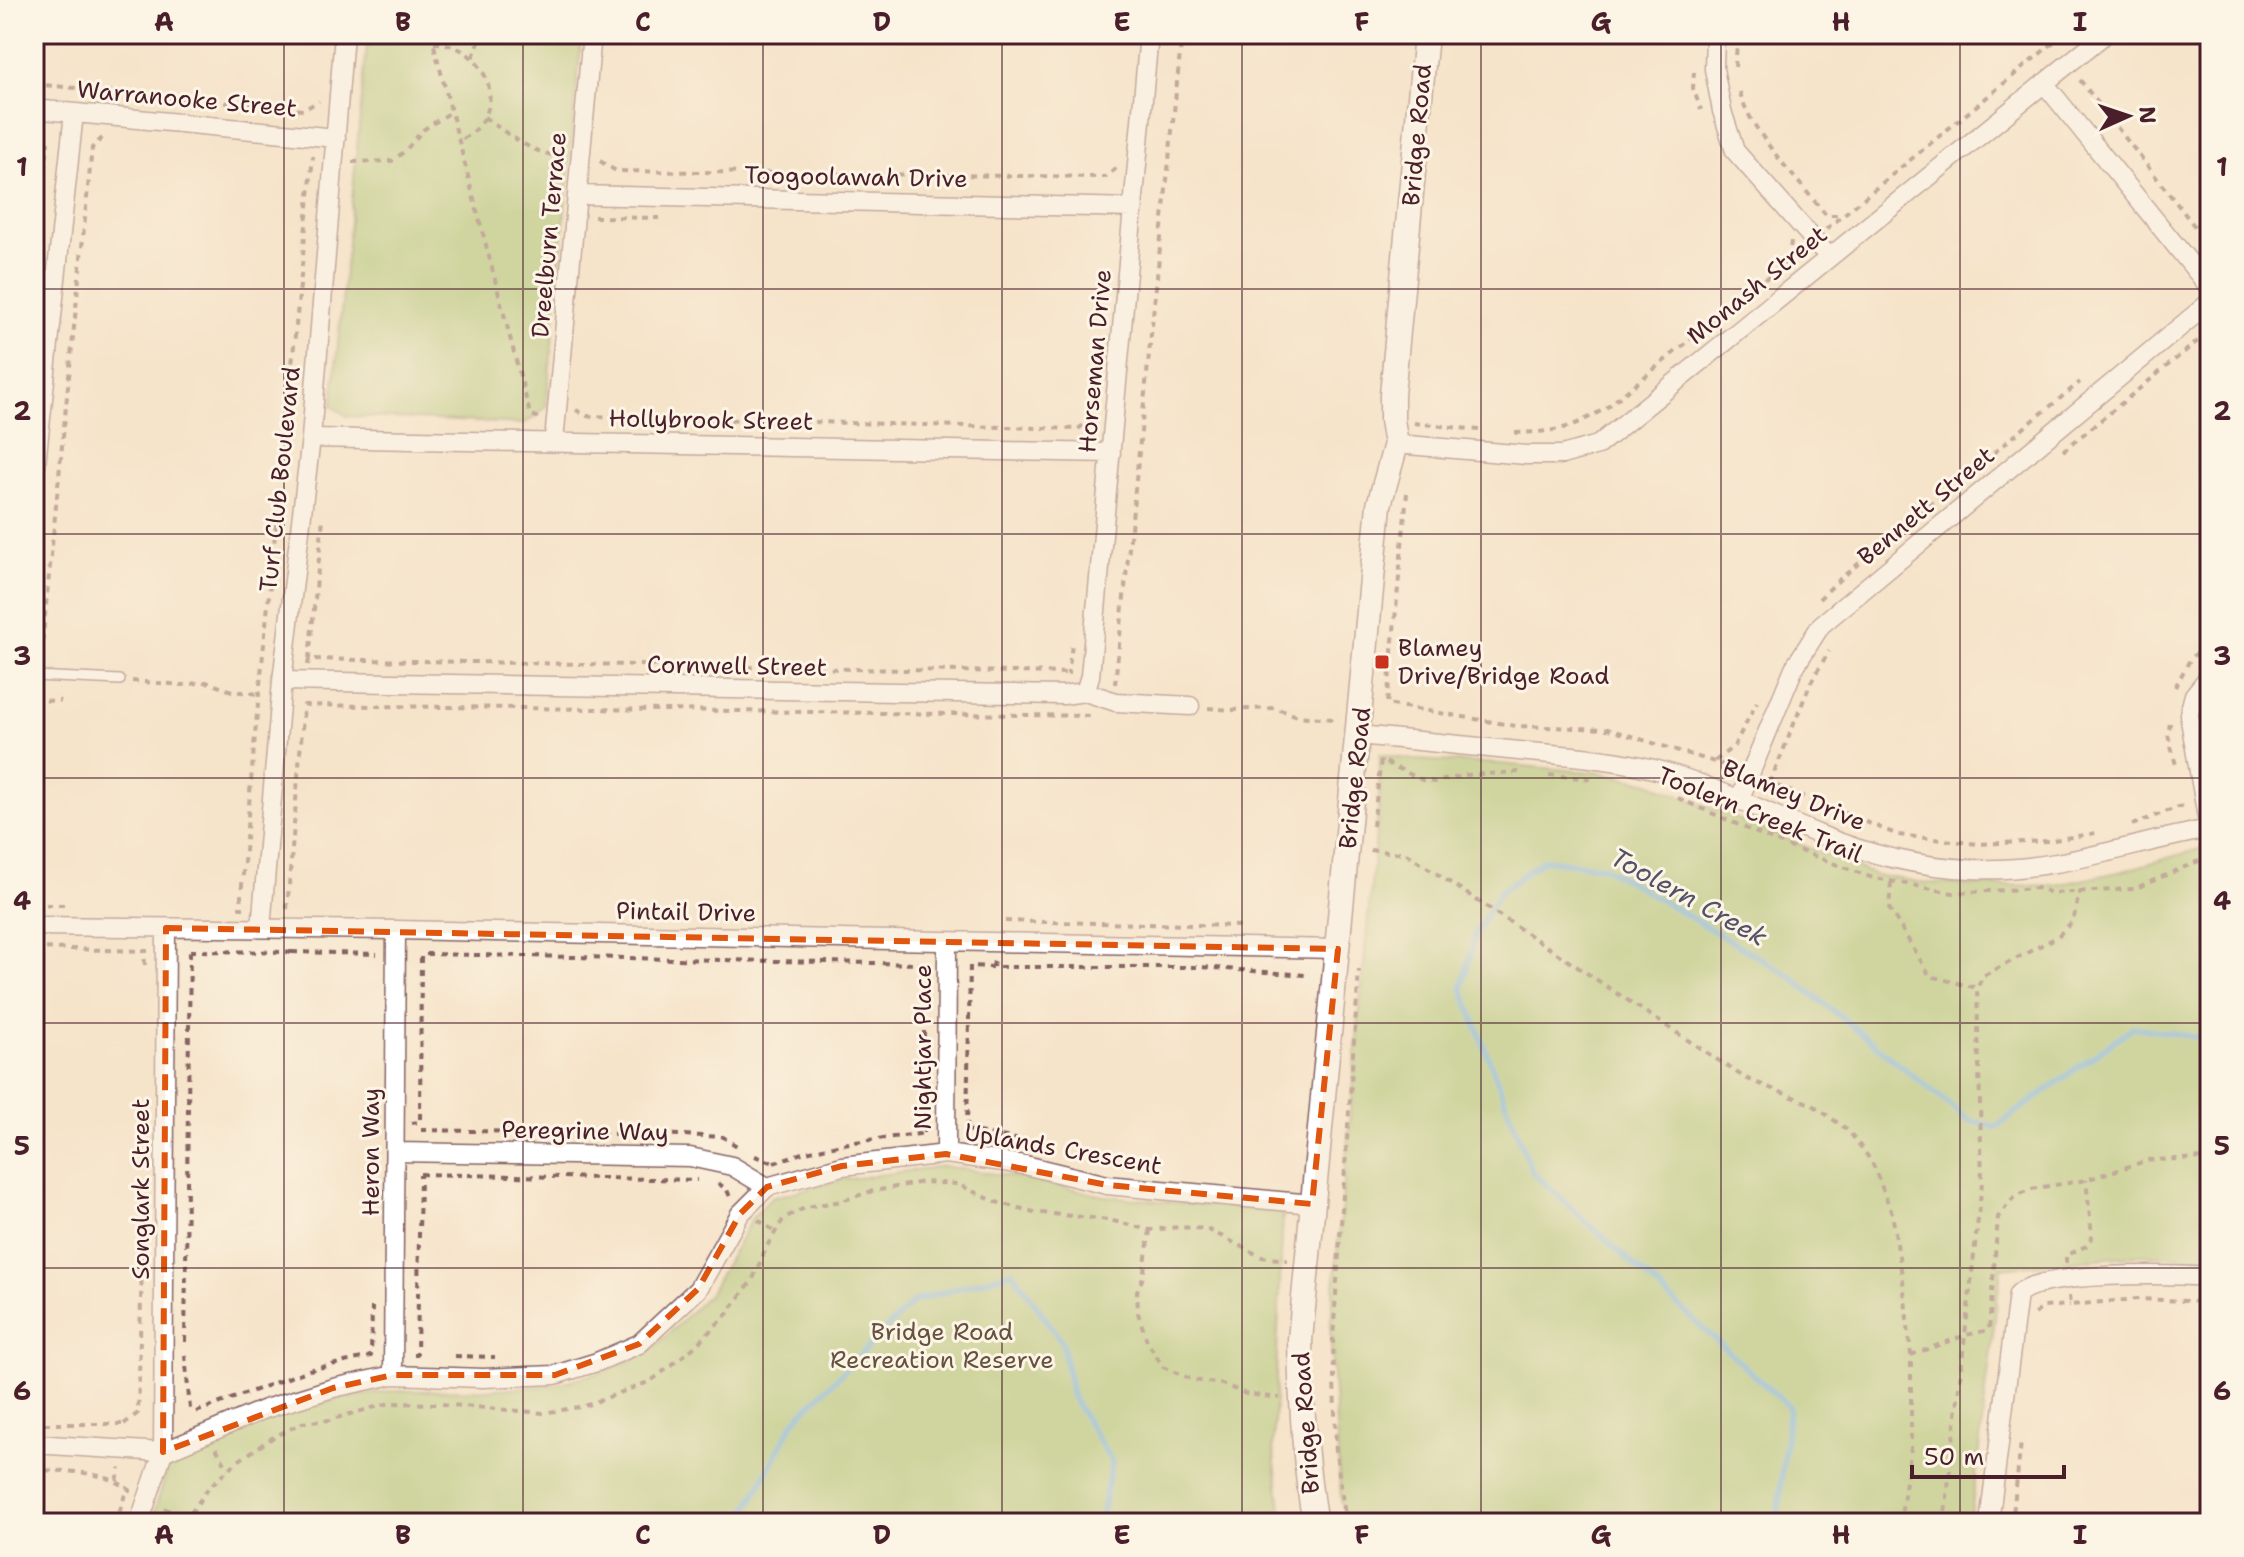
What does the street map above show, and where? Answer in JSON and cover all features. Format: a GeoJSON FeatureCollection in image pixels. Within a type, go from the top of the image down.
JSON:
{"type":"FeatureCollection","features":[{"type":"Feature","properties":{"kind":"street","name":"Turf Club Boulevard"},"geometry":{"type":"LineString","coordinates":[[261,928],[282,681],[311,438],[344,34]]}},
{"type":"Feature","properties":{"kind":"street","name":"Dreelburn Terrace"},"geometry":{"type":"LineString","coordinates":[[555,433],[592,34]]}},
{"type":"Feature","properties":{"kind":"street","name":"Horseman Drive"},"geometry":{"type":"LineString","coordinates":[[1085,692],[1090,676],[1149,34]]}},
{"type":"Feature","properties":{"kind":"street","name":"Bridge Road"},"geometry":{"type":"LineString","coordinates":[[1315,1523],[1308,1486],[1301,1409],[1300,1340],[1312,1204],[1349,953],[1359,735],[1379,505],[1396,444],[1392,395],[1426,34]]}},
{"type":"Feature","properties":{"kind":"street"},"geometry":{"type":"LineString","coordinates":[[1715,34],[1714,69],[1722,111],[1735,151],[1829,257]]}},
{"type":"Feature","properties":{"kind":"street","name":"Monash Street"},"geometry":{"type":"LineString","coordinates":[[1396,444],[1526,455],[1562,455],[1598,445],[2105,34]]}},
{"type":"Feature","properties":{"kind":"street"},"geometry":{"type":"LineString","coordinates":[[2044,83],[2210,288]]}},
{"type":"Feature","properties":{"kind":"street","name":"Warranooke Street"},"geometry":{"type":"LineString","coordinates":[[34,109],[336,138]]}},
{"type":"Feature","properties":{"kind":"street"},"geometry":{"type":"LineString","coordinates":[[34,482],[74,113]]}},
{"type":"Feature","properties":{"kind":"street","name":"Toogoolawah Drive"},"geometry":{"type":"LineString","coordinates":[[577,195],[1134,208]]}},
{"type":"Feature","properties":{"kind":"street","name":"Bennett Street"},"geometry":{"type":"LineString","coordinates":[[1740,798],[1794,668],[1821,625],[2210,302]]}},
{"type":"Feature","properties":{"kind":"street","name":"Hollybrook Street"},"geometry":{"type":"LineString","coordinates":[[311,438],[555,433],[1111,453]]}},
{"type":"Feature","properties":{"kind":"street"},"geometry":{"type":"LineString","coordinates":[[2209,829],[2189,714],[2194,695],[2210,675]]}},
{"type":"Feature","properties":{"kind":"street","name":"Cornwell Street"},"geometry":{"type":"LineString","coordinates":[[282,681],[1031,695],[1085,692],[1109,700],[1190,706]]}},
{"type":"Feature","properties":{"kind":"street","name":"Blamey Drive"},"geometry":{"type":"LineString","coordinates":[[1359,735],[1611,760],[1670,774],[1740,798],[1820,835],[1925,865],[1973,869],[2027,868],[2084,860],[2209,829]]}},
{"type":"Feature","properties":{"kind":"street","name":"Pintail Drive"},"geometry":{"type":"LineString","coordinates":[[34,926],[947,941],[1349,953]]}},
{"type":"Feature","properties":{"kind":"street","name":"Songlark Street"},"geometry":{"type":"LineString","coordinates":[[163,1452],[166,928]]}},
{"type":"Feature","properties":{"kind":"street","name":"Heron Way"},"geometry":{"type":"LineString","coordinates":[[393,1375],[396,930]]}},
{"type":"Feature","properties":{"kind":"street","name":"Nightjar Place"},"geometry":{"type":"LineString","coordinates":[[946,1154],[947,941]]}},
{"type":"Feature","properties":{"kind":"street","name":"Peregrine Way"},"geometry":{"type":"LineString","coordinates":[[395,1152],[690,1157],[732,1166],[767,1187]]}},
{"type":"Feature","properties":{"kind":"street","name":"Uplands Crescent"},"geometry":{"type":"LineString","coordinates":[[163,1452],[265,1409],[333,1388],[393,1375],[483,1378],[555,1375],[597,1362],[639,1344],[698,1289],[743,1210],[767,1187],[842,1166],[946,1154],[1025,1165],[1107,1185],[1312,1204]]}},
{"type":"Feature","properties":{"kind":"street"},"geometry":{"type":"LineString","coordinates":[[1989,1523],[2018,1294],[2031,1284],[2068,1280],[2135,1275],[2210,1277]]}},
{"type":"Feature","properties":{"kind":"street"},"geometry":{"type":"LineString","coordinates":[[34,1444],[163,1452],[139,1523]]}},
{"type":"Feature","properties":{"kind":"lane"},"geometry":{"type":"LineString","coordinates":[[35,676],[120,680]]}},
{"type":"Feature","properties":{"kind":"path"},"geometry":{"type":"LineString","coordinates":[[431,34],[530,414],[555,433],[580,412]]}},
{"type":"Feature","properties":{"kind":"path"},"geometry":{"type":"LineString","coordinates":[[473,57],[482,34]]}},
{"type":"Feature","properties":{"kind":"path"},"geometry":{"type":"LineString","coordinates":[[304,705],[1096,716],[1109,700],[1115,686],[1182,34]]}},
{"type":"Feature","properties":{"kind":"path"},"geometry":{"type":"LineString","coordinates":[[1735,71],[1738,34]]}},
{"type":"Feature","properties":{"kind":"path"},"geometry":{"type":"LineString","coordinates":[[1515,433],[1551,432],[1576,426],[1606,408],[2064,34]]}},
{"type":"Feature","properties":{"kind":"path"},"geometry":{"type":"LineString","coordinates":[[434,43],[458,47],[473,57],[487,78],[490,93],[484,117],[477,129],[459,141]]}},
{"type":"Feature","properties":{"kind":"path"},"geometry":{"type":"LineString","coordinates":[[2078,78],[2210,246]]}},
{"type":"Feature","properties":{"kind":"path"},"geometry":{"type":"LineString","coordinates":[[1738,83],[1743,108],[1826,215],[1843,215]]}},
{"type":"Feature","properties":{"kind":"path"},"geometry":{"type":"LineString","coordinates":[[34,84],[303,110],[319,101]]}},
{"type":"Feature","properties":{"kind":"path"},"geometry":{"type":"LineString","coordinates":[[312,160],[392,161],[423,130],[451,112]]}},
{"type":"Feature","properties":{"kind":"path"},"geometry":{"type":"LineString","coordinates":[[484,117],[542,154],[600,161],[616,171],[1105,177],[1118,167],[1114,207]]}},
{"type":"Feature","properties":{"kind":"path"},"geometry":{"type":"LineString","coordinates":[[34,277],[48,144],[39,129]]}},
{"type":"Feature","properties":{"kind":"path"},"geometry":{"type":"LineString","coordinates":[[35,676],[42,654],[92,148],[105,135]]}},
{"type":"Feature","properties":{"kind":"path"},"geometry":{"type":"LineString","coordinates":[[594,217],[600,161]]}},
{"type":"Feature","properties":{"kind":"path"},"geometry":{"type":"LineString","coordinates":[[2062,453],[2210,331]]}},
{"type":"Feature","properties":{"kind":"path"},"geometry":{"type":"LineString","coordinates":[[574,409],[587,416],[1078,429],[1097,415]]}},
{"type":"Feature","properties":{"kind":"path"},"geometry":{"type":"LineString","coordinates":[[1414,423],[1486,431]]}},
{"type":"Feature","properties":{"kind":"path"},"geometry":{"type":"LineString","coordinates":[[1407,493],[1387,704],[1516,726],[1608,729],[1715,761],[1898,835],[1979,844],[2048,841],[2100,833]]}},
{"type":"Feature","properties":{"kind":"path"},"geometry":{"type":"LineString","coordinates":[[287,909],[323,518]]}},
{"type":"Feature","properties":{"kind":"path"},"geometry":{"type":"LineString","coordinates":[[1770,783],[1811,682],[1832,646]]}},
{"type":"Feature","properties":{"kind":"path"},"geometry":{"type":"LineString","coordinates":[[34,654],[42,654]]}},
{"type":"Feature","properties":{"kind":"path"},"geometry":{"type":"LineString","coordinates":[[309,659],[1068,673]]}},
{"type":"Feature","properties":{"kind":"path"},"geometry":{"type":"LineString","coordinates":[[120,680],[183,685],[206,682],[232,691],[259,694]]}},
{"type":"Feature","properties":{"kind":"path"},"geometry":{"type":"LineString","coordinates":[[34,700],[61,701]]}},
{"type":"Feature","properties":{"kind":"path"},"geometry":{"type":"LineString","coordinates":[[1190,706],[1230,710],[1274,708],[1298,716],[1333,719]]}},
{"type":"Feature","properties":{"kind":"path"},"geometry":{"type":"LineString","coordinates":[[1372,835],[1381,760],[1422,780],[1434,782],[1467,775],[1532,773]]}},
{"type":"Feature","properties":{"kind":"path"},"geometry":{"type":"LineString","coordinates":[[1544,775],[1600,780]]}},
{"type":"Feature","properties":{"kind":"path","name":"Toolern Creek Trail"},"geometry":{"type":"LineString","coordinates":[[1673,796],[1829,864],[1891,881],[1953,893],[2040,888],[2051,893],[2134,889],[2210,856]]}},
{"type":"Feature","properties":{"kind":"path"},"geometry":{"type":"LineString","coordinates":[[2125,827],[2178,807],[2204,804]]}},
{"type":"Feature","properties":{"kind":"path"},"geometry":{"type":"LineString","coordinates":[[1370,850],[1407,854],[1745,1078],[1813,1105],[1848,1130],[1872,1162],[1892,1213],[1903,1281],[1911,1355],[1911,1447],[1900,1523]]}},
{"type":"Feature","properties":{"kind":"path"},"geometry":{"type":"LineString","coordinates":[[1891,881],[1889,908],[1930,976],[1977,988]]}},
{"type":"Feature","properties":{"kind":"path"},"geometry":{"type":"LineString","coordinates":[[1944,1523],[1982,1183],[1977,988],[1983,976],[2057,937],[2073,921],[2080,890]]}},
{"type":"Feature","properties":{"kind":"path"},"geometry":{"type":"LineString","coordinates":[[144,951],[146,977]]}},
{"type":"Feature","properties":{"kind":"path"},"geometry":{"type":"LineString","coordinates":[[1346,1523],[1336,1453],[1333,1337],[1349,953]]}},
{"type":"Feature","properties":{"kind":"path"},"geometry":{"type":"LineString","coordinates":[[426,954],[924,964]]}},
{"type":"Feature","properties":{"kind":"path"},"geometry":{"type":"LineString","coordinates":[[967,1130],[970,966],[993,967]]}},
{"type":"Feature","properties":{"kind":"path"},"geometry":{"type":"LineString","coordinates":[[919,1134],[967,1130],[1012,1138],[1051,1151]]}},
{"type":"Feature","properties":{"kind":"path"},"geometry":{"type":"LineString","coordinates":[[1911,1355],[1989,1330],[1998,1217],[2014,1197],[2031,1189],[2086,1180],[2149,1160],[2210,1158]]}},
{"type":"Feature","properties":{"kind":"path"},"geometry":{"type":"LineString","coordinates":[[420,1174],[705,1181]]}},
{"type":"Feature","properties":{"kind":"path"},"geometry":{"type":"LineString","coordinates":[[2070,1305],[2066,1256],[2086,1246],[2092,1237],[2086,1180]]}},
{"type":"Feature","properties":{"kind":"path"},"geometry":{"type":"LineString","coordinates":[[716,1182],[727,1190],[732,1203],[776,1232]]}},
{"type":"Feature","properties":{"kind":"path"},"geometry":{"type":"LineString","coordinates":[[184,1523],[209,1487],[238,1461],[272,1438],[302,1423],[341,1417],[390,1403],[543,1413],[585,1406],[651,1381],[693,1348],[728,1313],[753,1279],[784,1218],[807,1207],[923,1182],[957,1184],[996,1202],[1034,1212],[1109,1220],[1150,1230],[1179,1227],[1207,1229],[1262,1257],[1307,1263]]}},
{"type":"Feature","properties":{"kind":"path"},"geometry":{"type":"LineString","coordinates":[[124,1424],[138,1413],[143,1219]]}},
{"type":"Feature","properties":{"kind":"path"},"geometry":{"type":"LineString","coordinates":[[1150,1230],[1143,1277],[1137,1291],[1138,1313],[1147,1341],[1163,1367],[1193,1380],[1222,1384],[1246,1394],[1280,1398]]}},
{"type":"Feature","properties":{"kind":"path"},"geometry":{"type":"LineString","coordinates":[[196,1412],[309,1370],[371,1356],[373,1294]]}},
{"type":"Feature","properties":{"kind":"path"},"geometry":{"type":"LineString","coordinates":[[2034,1315],[2043,1307],[2137,1299],[2210,1302]]}},
{"type":"Feature","properties":{"kind":"path"},"geometry":{"type":"LineString","coordinates":[[446,1356],[504,1357]]}},
{"type":"Feature","properties":{"kind":"path"},"geometry":{"type":"LineString","coordinates":[[2012,1523],[2021,1434]]}},
{"type":"Feature","properties":{"kind":"path"},"geometry":{"type":"LineString","coordinates":[[34,1470],[73,1471],[117,1481],[127,1488]]}},
{"type":"Feature","properties":{"kind":"highlighted area"},"geometry":{"type":"Polygon","coordinates":[[[166,928],[1338,949],[1312,1204],[1107,1185],[946,1154],[842,1166],[767,1187],[740,1214],[698,1289],[639,1344],[555,1375],[393,1375],[333,1388],[163,1452],[166,928]]]}},
{"type":"Feature","properties":{"kind":"green space"},"geometry":{"type":"Polygon","coordinates":[[[368,34],[582,34],[546,407],[523,424],[347,416],[332,406],[368,34]]]}},
{"type":"Feature","properties":{"kind":"green space"},"geometry":{"type":"Polygon","coordinates":[[[1380,754],[1413,760],[1602,773],[1647,782],[1875,875],[1925,883],[2057,885],[2119,872],[2210,846],[2210,1258],[2139,1255],[2001,1268],[1970,1523],[1347,1523],[1341,1501],[1330,1331],[1379,800],[1380,754]]]}},
{"type":"Feature","properties":{"kind":"green space","name":"Bridge Road Recreation Reserve"},"geometry":{"type":"Polygon","coordinates":[[[944,1166],[1022,1178],[1105,1196],[1283,1212],[1273,1448],[1283,1523],[151,1523],[170,1461],[268,1418],[337,1399],[393,1391],[554,1385],[604,1371],[649,1353],[709,1294],[752,1218],[771,1198],[842,1180],[944,1166]]]}},
{"type":"Feature","properties":{"kind":"waterway","name":"Toolern Creek"},"geometry":{"type":"LineString","coordinates":[[1777,1523],[1789,1407],[1532,1172],[1462,988],[1476,932],[1500,892],[1543,860],[1604,867],[1789,975],[1968,1120],[1996,1127],[2133,1027],[2210,1039]]}},
{"type":"Feature","properties":{"kind":"waterway","name":"Toolern Creek"},"geometry":{"type":"LineString","coordinates":[[740,1523],[794,1421],[914,1301],[1013,1272],[1062,1342],[1072,1397],[1112,1462],[1100,1523]]}},
{"type":"Feature","properties":{"kind":"place","name":"Blamey Drive/Bridge Road"},"geometry":{"type":"Point","coordinates":[1382,662]}}]}
